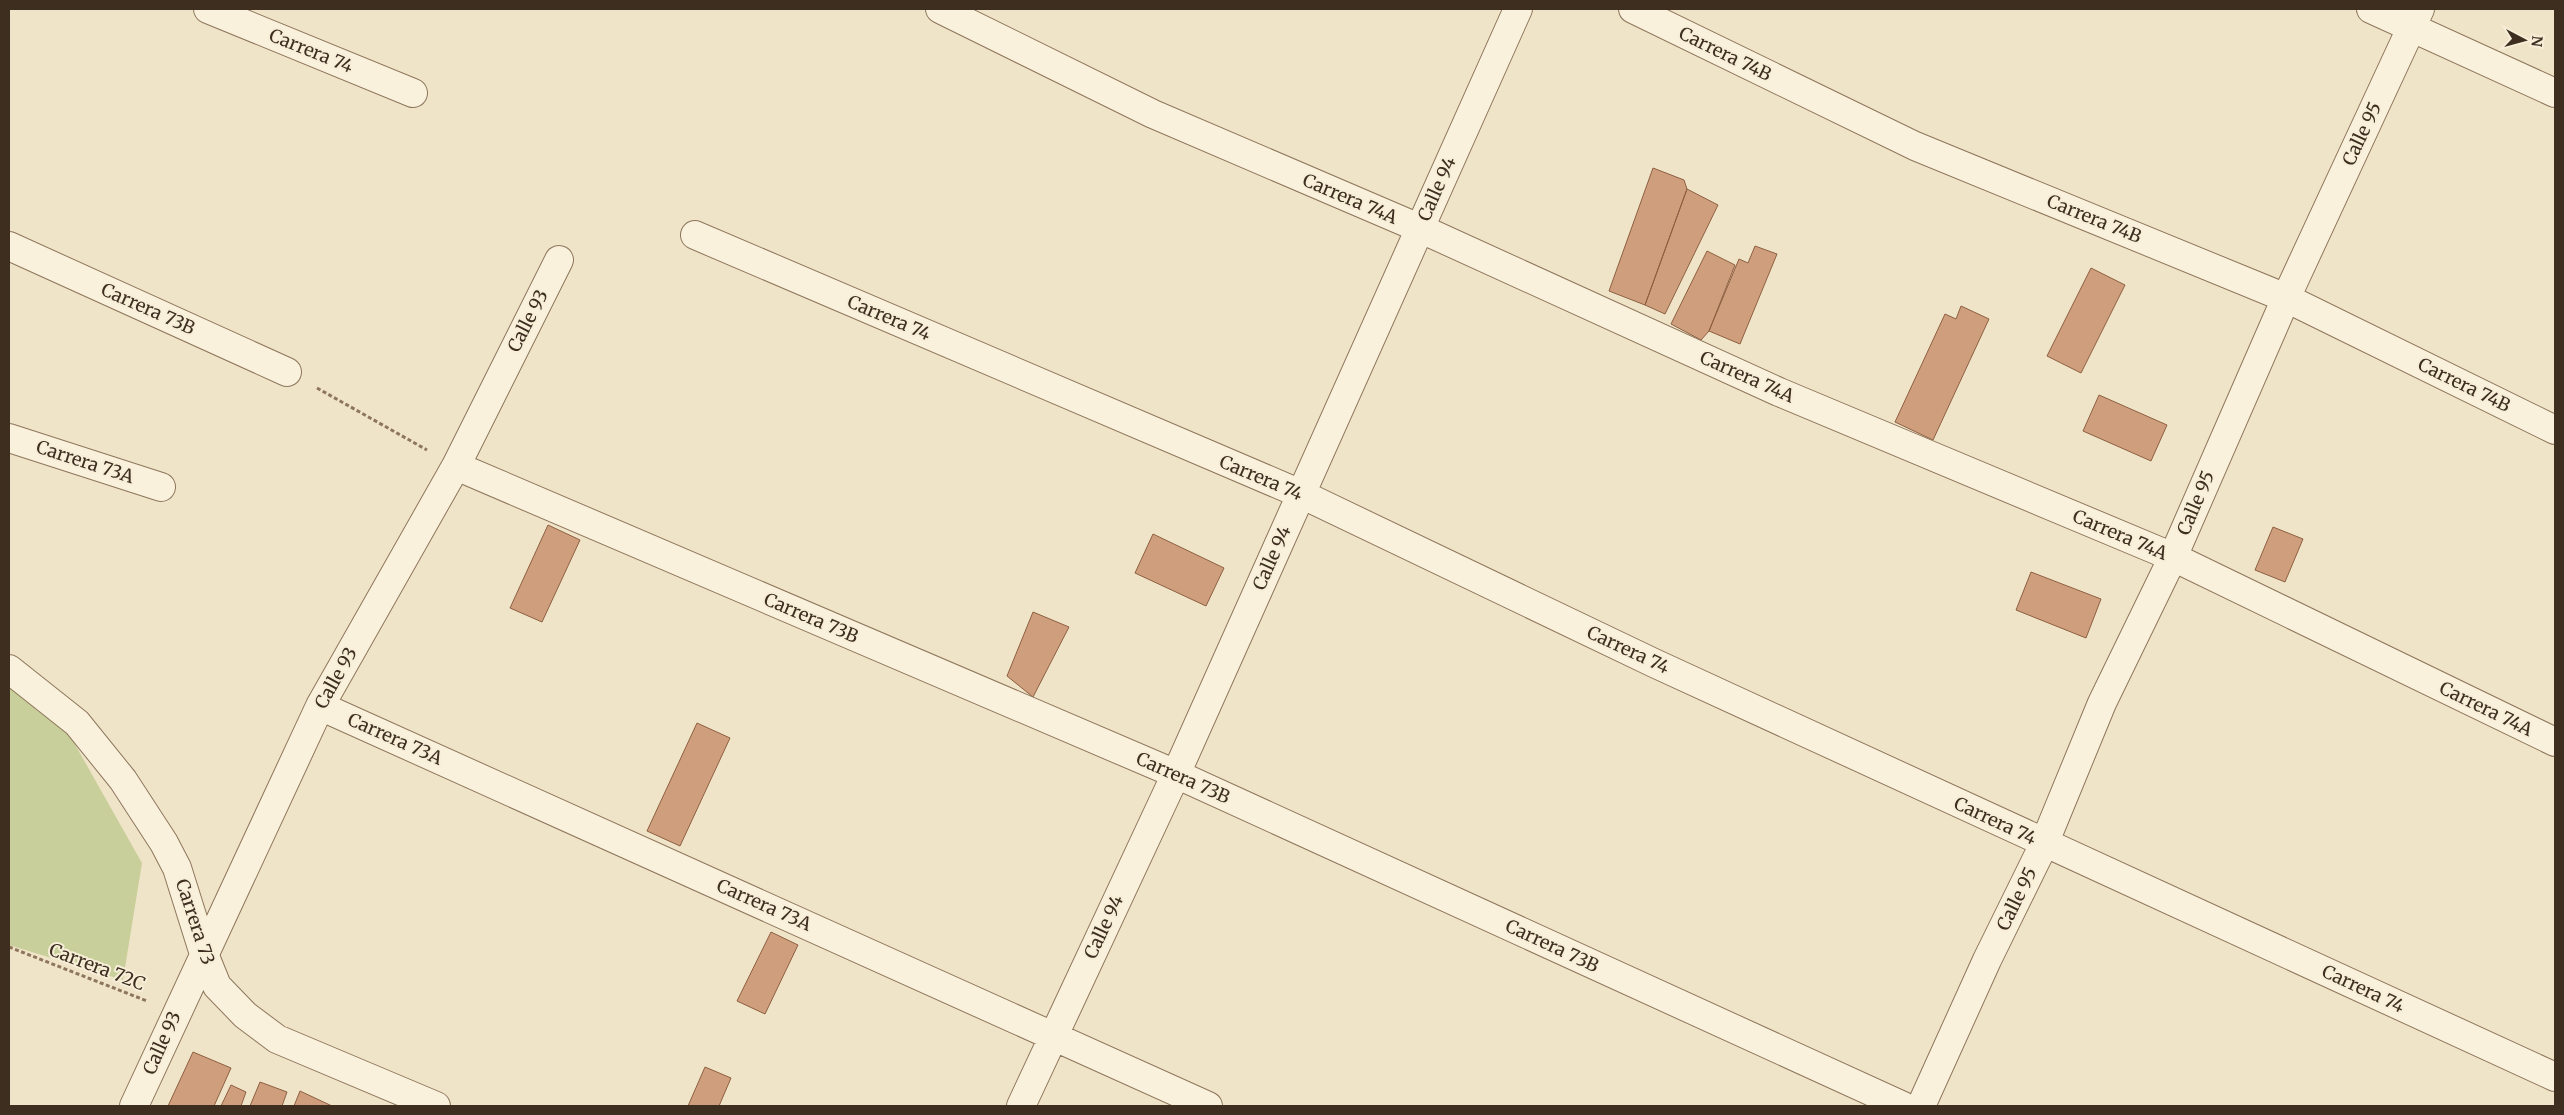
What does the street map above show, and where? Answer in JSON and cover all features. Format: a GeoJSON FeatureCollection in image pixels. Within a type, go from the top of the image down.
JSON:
{"type":"FeatureCollection","features":[{"type":"Feature","properties":{"kind":"street","name":"Carrera 74"},"geometry":{"type":"LineString","coordinates":[[208,9],[413,93]]}},
{"type":"Feature","properties":{"kind":"street","name":"Carrera 74A"},"geometry":{"type":"LineString","coordinates":[[940,9],[1153,114],[1419,228],[1779,392],[2173,558],[2555,742]]}},
{"type":"Feature","properties":{"kind":"street","name":"Calle 94"},"geometry":{"type":"LineString","coordinates":[[1022,1106],[1176,774],[1518,9]]}},
{"type":"Feature","properties":{"kind":"street","name":"Carrera 74B"},"geometry":{"type":"LineString","coordinates":[[1633,9],[1915,146],[2286,298],[2555,430]]}},
{"type":"Feature","properties":{"kind":"street"},"geometry":{"type":"LineString","coordinates":[[2371,9],[2416,18],[2555,93]]}},
{"type":"Feature","properties":{"kind":"street","name":"Calle 95"},"geometry":{"type":"LineString","coordinates":[[1921,1106],[1987,960],[2044,844],[2102,703],[2173,558],[2286,298],[2416,18]]}},
{"type":"Feature","properties":{"kind":"street","name":"Carrera 74"},"geometry":{"type":"LineString","coordinates":[[695,235],[1301,494],[1654,663],[2044,844],[2555,1077]]}},
{"type":"Feature","properties":{"kind":"street","name":"Carrera 73B"},"geometry":{"type":"LineString","coordinates":[[9,246],[287,372]]}},
{"type":"Feature","properties":{"kind":"street","name":"Calle 93"},"geometry":{"type":"LineString","coordinates":[[134,1106],[176,1012],[320,706],[456,466],[559,260]]}},
{"type":"Feature","properties":{"kind":"street","name":"Carrera 73A"},"geometry":{"type":"LineString","coordinates":[[9,438],[161,487]]}},
{"type":"Feature","properties":{"kind":"street","name":"Carrera 73B"},"geometry":{"type":"LineString","coordinates":[[456,466],[1176,774],[1903,1106]]}},
{"type":"Feature","properties":{"kind":"street","name":"Carrera 73"},"geometry":{"type":"LineString","coordinates":[[9,669],[77,723],[124,780],[164,843],[177,868],[204,954],[217,986],[245,1015],[277,1039],[436,1106]]}},
{"type":"Feature","properties":{"kind":"street","name":"Carrera 73A"},"geometry":{"type":"LineString","coordinates":[[320,706],[1208,1106]]}},
{"type":"Feature","properties":{"kind":"path"},"geometry":{"type":"LineString","coordinates":[[287,372],[456,466]]}},
{"type":"Feature","properties":{"kind":"path","name":"Carrera 72C"},"geometry":{"type":"LineString","coordinates":[[9,947],[176,1012]]}},
{"type":"Feature","properties":{"kind":"green space"},"geometry":{"type":"Polygon","coordinates":[[[9,682],[68,732],[142,863],[123,980],[9,945],[9,682]]]}},
{"type":"Feature","properties":{"kind":"building"},"geometry":{"type":"Polygon","coordinates":[[[1653,168],[1684,180],[1687,189],[1645,305],[1609,291],[1653,168]]]}},
{"type":"Feature","properties":{"kind":"building"},"geometry":{"type":"Polygon","coordinates":[[[1687,189],[1718,205],[1665,314],[1645,305],[1687,189]]]}},
{"type":"Feature","properties":{"kind":"building"},"geometry":{"type":"Polygon","coordinates":[[[1755,246],[1777,254],[1740,344],[1709,331],[1739,259],[1748,263],[1755,246]]]}},
{"type":"Feature","properties":{"kind":"building"},"geometry":{"type":"Polygon","coordinates":[[[1707,251],[1735,265],[1709,331],[1701,340],[1671,324],[1707,251]]]}},
{"type":"Feature","properties":{"kind":"building"},"geometry":{"type":"Polygon","coordinates":[[[2091,268],[2125,285],[2081,373],[2047,356],[2091,268]]]}},
{"type":"Feature","properties":{"kind":"building"},"geometry":{"type":"Polygon","coordinates":[[[1961,306],[1989,319],[1933,440],[1895,422],[1945,314],[1956,319],[1961,306]]]}},
{"type":"Feature","properties":{"kind":"building"},"geometry":{"type":"Polygon","coordinates":[[[2099,395],[2167,425],[2151,461],[2083,431],[2099,395]]]}},
{"type":"Feature","properties":{"kind":"building"},"geometry":{"type":"Polygon","coordinates":[[[548,525],[580,540],[542,622],[510,608],[548,525]]]}},
{"type":"Feature","properties":{"kind":"building"},"geometry":{"type":"Polygon","coordinates":[[[2273,527],[2303,539],[2285,582],[2255,570],[2273,527]]]}},
{"type":"Feature","properties":{"kind":"building"},"geometry":{"type":"Polygon","coordinates":[[[1153,534],[1224,568],[1206,606],[1135,573],[1153,534]]]}},
{"type":"Feature","properties":{"kind":"building"},"geometry":{"type":"Polygon","coordinates":[[[2031,572],[2101,599],[2086,638],[2016,610],[2031,572]]]}},
{"type":"Feature","properties":{"kind":"building"},"geometry":{"type":"Polygon","coordinates":[[[1033,612],[1069,627],[1033,697],[1007,676],[1033,612]]]}},
{"type":"Feature","properties":{"kind":"building"},"geometry":{"type":"Polygon","coordinates":[[[697,723],[730,738],[680,846],[647,831],[697,723]]]}},
{"type":"Feature","properties":{"kind":"building"},"geometry":{"type":"Polygon","coordinates":[[[771,932],[798,945],[765,1014],[737,1001],[771,932]]]}},
{"type":"Feature","properties":{"kind":"building"},"geometry":{"type":"Polygon","coordinates":[[[193,1052],[231,1068],[214,1106],[168,1106],[193,1052]]]}},
{"type":"Feature","properties":{"kind":"building"},"geometry":{"type":"Polygon","coordinates":[[[705,1067],[731,1078],[719,1106],[688,1106],[705,1067]]]}},
{"type":"Feature","properties":{"kind":"building"},"geometry":{"type":"Polygon","coordinates":[[[260,1082],[287,1092],[282,1106],[250,1106],[260,1082]]]}},
{"type":"Feature","properties":{"kind":"building"},"geometry":{"type":"Polygon","coordinates":[[[231,1085],[246,1092],[241,1106],[221,1106],[231,1085]]]}},
{"type":"Feature","properties":{"kind":"building"},"geometry":{"type":"Polygon","coordinates":[[[300,1091],[332,1106],[294,1106],[300,1091]]]}}]}
